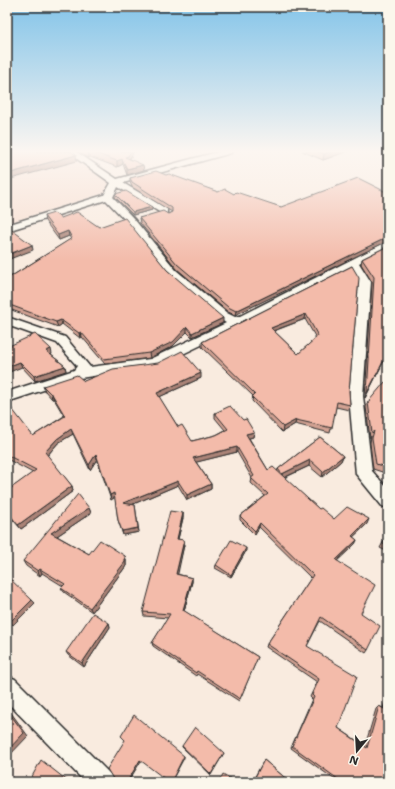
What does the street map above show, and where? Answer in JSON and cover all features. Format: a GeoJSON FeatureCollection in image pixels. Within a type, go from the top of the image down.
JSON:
{"type":"FeatureCollection","features":[{"type":"Feature","properties":{"kind":"street"},"geometry":{"type":"LineString","coordinates":[[7,228],[108,197],[113,188]]}},
{"type":"Feature","properties":{"kind":"street"},"geometry":{"type":"LineString","coordinates":[[125,188],[167,214],[147,216],[131,221]]}},
{"type":"Feature","properties":{"kind":"street"},"geometry":{"type":"LineString","coordinates":[[108,197],[131,221],[172,272],[223,316],[233,321],[243,320]]}},
{"type":"Feature","properties":{"kind":"street"},"geometry":{"type":"LineString","coordinates":[[7,396],[79,373],[153,363],[243,320],[388,244]]}},
{"type":"Feature","properties":{"kind":"street"},"geometry":{"type":"LineString","coordinates":[[352,262],[365,282],[356,396],[364,474],[388,501]]}},
{"type":"Feature","properties":{"kind":"street"},"geometry":{"type":"LineString","coordinates":[[7,321],[61,340],[84,366],[79,373]]}},
{"type":"Feature","properties":{"kind":"street"},"geometry":{"type":"LineString","coordinates":[[7,687],[102,782]]}},
{"type":"Feature","properties":{"kind":"shaded area"},"geometry":{"type":"Polygon","coordinates":[[[7,188],[108,188],[104,193],[7,223],[7,188]]]}},
{"type":"Feature","properties":{"kind":"building"},"geometry":{"type":"Polygon","coordinates":[[[141,188],[207,188],[218,192],[225,189],[234,194],[236,192],[281,207],[332,188],[378,188],[388,193],[388,237],[236,311],[228,307],[177,264],[139,218],[163,211],[168,214],[172,212],[172,208],[141,188]]]}},
{"type":"Feature","properties":{"kind":"building"},"geometry":{"type":"Polygon","coordinates":[[[126,191],[152,207],[133,212],[115,194],[126,191]]]}},
{"type":"Feature","properties":{"kind":"building"},"geometry":{"type":"Polygon","coordinates":[[[77,212],[99,227],[125,218],[167,270],[223,318],[192,333],[187,327],[173,342],[149,353],[104,359],[81,332],[79,333],[61,320],[56,322],[7,304],[7,279],[72,238],[68,231],[58,235],[44,216],[54,213],[61,218],[77,212]]]}},
{"type":"Feature","properties":{"kind":"building"},"geometry":{"type":"Polygon","coordinates":[[[8,227],[32,245],[7,255],[8,227]]]}},
{"type":"Feature","properties":{"kind":"building"},"geometry":{"type":"Polygon","coordinates":[[[388,246],[388,352],[367,393],[374,277],[362,259],[388,246]]]}},
{"type":"Feature","properties":{"kind":"building"},"geometry":{"type":"Polygon","coordinates":[[[352,266],[359,278],[349,391],[350,405],[337,402],[332,428],[296,420],[283,427],[252,397],[255,394],[202,342],[352,266]],[[306,314],[271,328],[298,354],[318,336],[306,314]]]}},
{"type":"Feature","properties":{"kind":"building"},"geometry":{"type":"Polygon","coordinates":[[[35,334],[51,349],[46,351],[65,366],[34,376],[20,362],[7,367],[7,347],[35,334]]]}},
{"type":"Feature","properties":{"kind":"building"},"geometry":{"type":"Polygon","coordinates":[[[182,351],[201,373],[157,393],[178,427],[182,425],[192,441],[216,435],[228,429],[215,413],[230,406],[243,420],[246,419],[254,432],[246,434],[268,470],[273,467],[319,509],[321,508],[334,519],[347,507],[369,519],[352,536],[357,540],[336,560],[375,585],[361,613],[380,626],[368,650],[321,617],[307,646],[357,676],[338,728],[367,748],[379,706],[384,709],[388,698],[388,782],[342,782],[292,746],[314,697],[312,695],[319,679],[267,644],[313,575],[260,523],[255,531],[240,516],[268,494],[251,478],[254,476],[237,447],[193,458],[211,484],[187,495],[178,481],[123,503],[135,505],[138,528],[122,531],[118,520],[114,493],[110,495],[96,454],[89,465],[71,429],[57,439],[45,452],[72,486],[18,525],[7,511],[7,491],[36,470],[7,455],[7,406],[9,405],[33,436],[65,416],[52,394],[43,386],[77,375],[84,381],[113,369],[158,363],[182,351]]]}},
{"type":"Feature","properties":{"kind":"building"},"geometry":{"type":"Polygon","coordinates":[[[385,382],[388,383],[388,468],[376,464],[372,438],[374,431],[372,433],[368,402],[385,382]]]}},
{"type":"Feature","properties":{"kind":"building"},"geometry":{"type":"Polygon","coordinates":[[[320,437],[343,456],[323,472],[310,460],[282,474],[278,469],[320,437]]]}},
{"type":"Feature","properties":{"kind":"building"},"geometry":{"type":"Polygon","coordinates":[[[78,494],[89,508],[51,533],[89,554],[100,540],[125,556],[125,562],[90,608],[61,588],[65,584],[40,569],[38,571],[23,561],[78,494]]]}},
{"type":"Feature","properties":{"kind":"building"},"geometry":{"type":"Polygon","coordinates":[[[170,511],[183,513],[177,539],[184,540],[176,574],[192,578],[183,610],[258,657],[240,699],[197,671],[196,673],[152,643],[170,614],[143,612],[170,511]]]}},
{"type":"Feature","properties":{"kind":"building"},"geometry":{"type":"Polygon","coordinates":[[[388,533],[388,547],[383,544],[388,533]]]}},
{"type":"Feature","properties":{"kind":"building"},"geometry":{"type":"Polygon","coordinates":[[[231,540],[246,548],[231,575],[216,565],[231,540]]]}},
{"type":"Feature","properties":{"kind":"building"},"geometry":{"type":"Polygon","coordinates":[[[7,576],[32,600],[10,622],[7,619],[7,576]]]}},
{"type":"Feature","properties":{"kind":"building"},"geometry":{"type":"Polygon","coordinates":[[[93,613],[109,623],[82,663],[66,652],[93,613]]]}},
{"type":"Feature","properties":{"kind":"building"},"geometry":{"type":"Polygon","coordinates":[[[7,710],[24,733],[7,751],[7,710]]]}},
{"type":"Feature","properties":{"kind":"building"},"geometry":{"type":"Polygon","coordinates":[[[134,715],[184,756],[171,782],[140,760],[127,782],[115,782],[107,769],[125,740],[121,736],[134,715]]]}},
{"type":"Feature","properties":{"kind":"building"},"geometry":{"type":"Polygon","coordinates":[[[195,727],[224,753],[211,774],[182,746],[195,727]]]}},
{"type":"Feature","properties":{"kind":"building"},"geometry":{"type":"Polygon","coordinates":[[[41,760],[69,782],[29,782],[41,760]]]}},
{"type":"Feature","properties":{"kind":"building"},"geometry":{"type":"Polygon","coordinates":[[[264,760],[290,782],[258,782],[254,779],[264,760]]]}},
{"type":"Feature","properties":{"kind":"building"},"geometry":{"type":"Polygon","coordinates":[[[223,774],[236,782],[219,782],[223,774]]]}}]}
